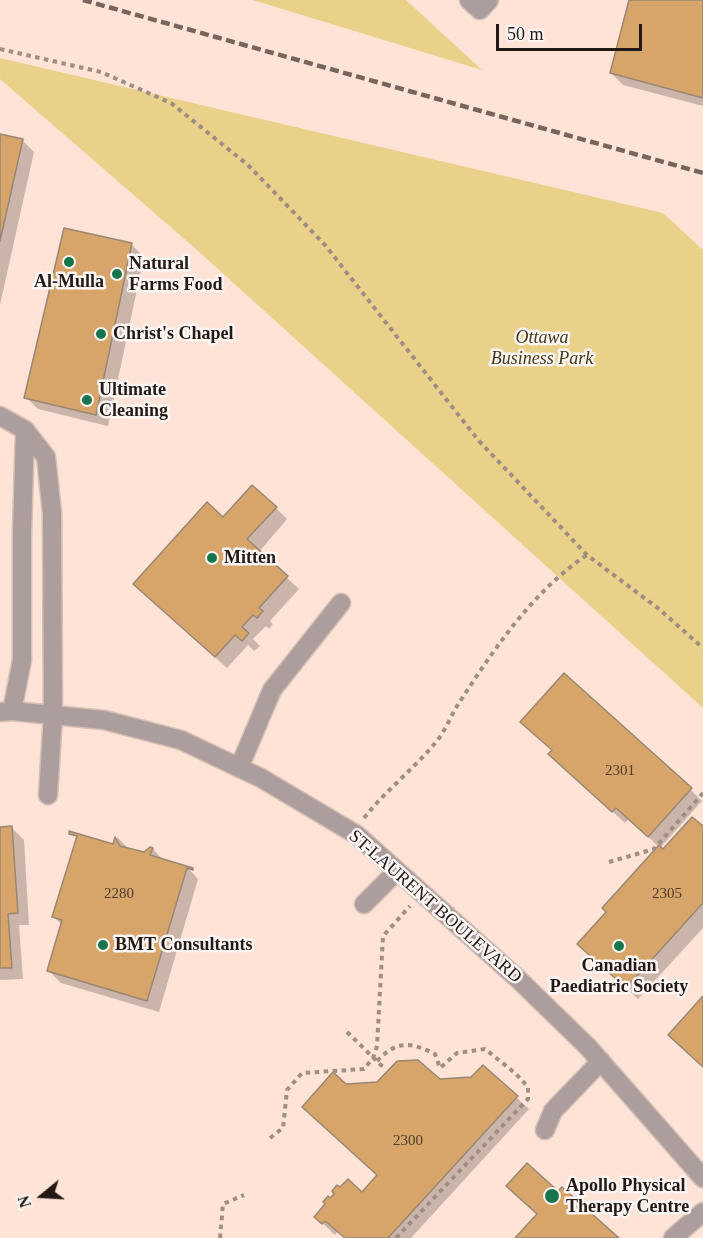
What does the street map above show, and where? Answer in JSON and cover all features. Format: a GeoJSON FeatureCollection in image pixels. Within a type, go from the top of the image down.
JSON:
{"type":"FeatureCollection","features":[{"type":"Feature","properties":{"kind":"street"},"geometry":{"type":"LineString","coordinates":[[469,0],[480,10],[489,0]]}},
{"type":"Feature","properties":{"kind":"street"},"geometry":{"type":"LineString","coordinates":[[0,416],[25,430],[46,457],[52,513],[53,715],[48,795]]}},
{"type":"Feature","properties":{"kind":"street"},"geometry":{"type":"LineString","coordinates":[[6,711],[22,660],[25,430]]}},
{"type":"Feature","properties":{"kind":"street"},"geometry":{"type":"LineString","coordinates":[[239,768],[272,690],[342,603]]}},
{"type":"Feature","properties":{"kind":"street","name":"ST-LAURENT BOULEVARD"},"geometry":{"type":"LineString","coordinates":[[6,711],[104,720],[181,741],[261,778],[354,834],[518,978],[601,1061],[703,1178]]}},
{"type":"Feature","properties":{"kind":"street"},"geometry":{"type":"LineString","coordinates":[[364,904],[398,871]]}},
{"type":"Feature","properties":{"kind":"street"},"geometry":{"type":"LineString","coordinates":[[545,1131],[553,1110],[601,1061]]}},
{"type":"Feature","properties":{"kind":"street"},"geometry":{"type":"LineString","coordinates":[[672,1238],[703,1212]]}},
{"type":"Feature","properties":{"kind":"path"},"geometry":{"type":"LineString","coordinates":[[0,50],[101,72],[171,103],[248,165],[324,245],[479,441],[587,555],[659,609],[703,648]]}},
{"type":"Feature","properties":{"kind":"path"},"geometry":{"type":"LineString","coordinates":[[354,834],[376,803],[438,740],[477,676],[520,619],[566,569],[587,555]]}},
{"type":"Feature","properties":{"kind":"path"},"geometry":{"type":"LineString","coordinates":[[609,862],[654,849],[703,793]]}},
{"type":"Feature","properties":{"kind":"path"},"geometry":{"type":"LineString","coordinates":[[270,1138],[283,1128],[287,1090],[302,1073],[364,1068],[373,1058],[377,1046],[383,936],[410,906]]}},
{"type":"Feature","properties":{"kind":"path"},"geometry":{"type":"LineString","coordinates":[[346,1032],[383,1067]]}},
{"type":"Feature","properties":{"kind":"path"},"geometry":{"type":"LineString","coordinates":[[377,1061],[385,1052],[400,1045],[417,1045],[435,1054],[440,1068],[457,1053],[484,1049],[515,1073],[528,1087],[528,1099],[396,1238]]}},
{"type":"Feature","properties":{"kind":"path"},"geometry":{"type":"LineString","coordinates":[[220,1238],[223,1204],[244,1196]]}},
{"type":"Feature","properties":{"kind":"green space"},"geometry":{"type":"Polygon","coordinates":[[[253,0],[406,0],[482,70],[253,0]]]}},
{"type":"Feature","properties":{"kind":"green space","name":"Ottawa Business Park"},"geometry":{"type":"Polygon","coordinates":[[[0,58],[663,213],[703,250],[703,708],[197,250],[0,79],[0,58]]]}},
{"type":"Feature","properties":{"kind":"building"},"geometry":{"type":"Polygon","coordinates":[[[629,0],[703,0],[703,98],[610,73],[629,0]]]}},
{"type":"Feature","properties":{"kind":"building"},"geometry":{"type":"Polygon","coordinates":[[[0,134],[23,139],[0,241],[0,134]]]}},
{"type":"Feature","properties":{"kind":"building"},"geometry":{"type":"Polygon","coordinates":[[[64,228],[132,243],[96,415],[24,398],[64,228]]]}},
{"type":"Feature","properties":{"kind":"building","name":"Mitten"},"geometry":{"type":"Polygon","coordinates":[[[252,485],[277,507],[247,539],[288,576],[259,608],[263,611],[257,618],[253,615],[242,627],[249,633],[242,641],[235,635],[215,657],[133,584],[207,502],[223,517],[252,485]]]}},
{"type":"Feature","properties":{"kind":"building"},"geometry":{"type":"Polygon","coordinates":[[[564,673],[692,788],[648,837],[616,808],[612,812],[548,754],[552,750],[520,722],[564,673]]]}},
{"type":"Feature","properties":{"kind":"building"},"geometry":{"type":"Polygon","coordinates":[[[692,817],[703,826],[703,903],[626,988],[577,944],[606,912],[602,908],[659,845],[663,849],[692,817]]]}},
{"type":"Feature","properties":{"kind":"building"},"geometry":{"type":"Polygon","coordinates":[[[12,826],[18,913],[8,914],[12,968],[0,968],[0,827],[12,826]]]}},
{"type":"Feature","properties":{"kind":"building"},"geometry":{"type":"Polygon","coordinates":[[[69,831],[113,844],[115,837],[120,846],[144,852],[150,847],[153,848],[150,855],[193,868],[193,870],[187,868],[147,1001],[47,971],[62,920],[52,917],[77,836],[69,834],[69,831]]]}},
{"type":"Feature","properties":{"kind":"building"},"geometry":{"type":"Polygon","coordinates":[[[703,996],[703,1067],[668,1035],[703,996]]]}},
{"type":"Feature","properties":{"kind":"building"},"geometry":{"type":"Polygon","coordinates":[[[418,1060],[440,1079],[471,1077],[483,1065],[518,1096],[388,1238],[345,1238],[325,1221],[322,1224],[314,1217],[325,1204],[323,1202],[328,1196],[330,1198],[334,1194],[332,1191],[337,1185],[340,1187],[348,1179],[362,1192],[377,1175],[302,1107],[333,1072],[346,1084],[377,1082],[397,1061],[418,1060]]]}},
{"type":"Feature","properties":{"kind":"building"},"geometry":{"type":"Polygon","coordinates":[[[527,1163],[558,1191],[562,1187],[619,1238],[515,1238],[537,1214],[506,1186],[527,1163]]]}},
{"type":"Feature","properties":{"kind":"railway"},"geometry":{"type":"LineString","coordinates":[[83,0],[703,173]]}},
{"type":"Feature","properties":{"kind":"place","name":"Al-Mulla"},"geometry":{"type":"Point","coordinates":[69,262]}},
{"type":"Feature","properties":{"kind":"place","name":"Natural Farms Food"},"geometry":{"type":"Point","coordinates":[117,274]}},
{"type":"Feature","properties":{"kind":"place","name":"Christ's Chapel"},"geometry":{"type":"Point","coordinates":[101,334]}},
{"type":"Feature","properties":{"kind":"place","name":"Ultimate Cleaning"},"geometry":{"type":"Point","coordinates":[87,400]}},
{"type":"Feature","properties":{"kind":"place","name":"Mitten"},"geometry":{"type":"Point","coordinates":[212,558]}},
{"type":"Feature","properties":{"kind":"place","name":"BMT Consultants"},"geometry":{"type":"Point","coordinates":[103,945]}},
{"type":"Feature","properties":{"kind":"place","name":"Canadian Paediatric Society"},"geometry":{"type":"Point","coordinates":[619,946]}},
{"type":"Feature","properties":{"kind":"place","name":"Apollo Physical Therapy Centre"},"geometry":{"type":"Point","coordinates":[552,1196]}}]}
